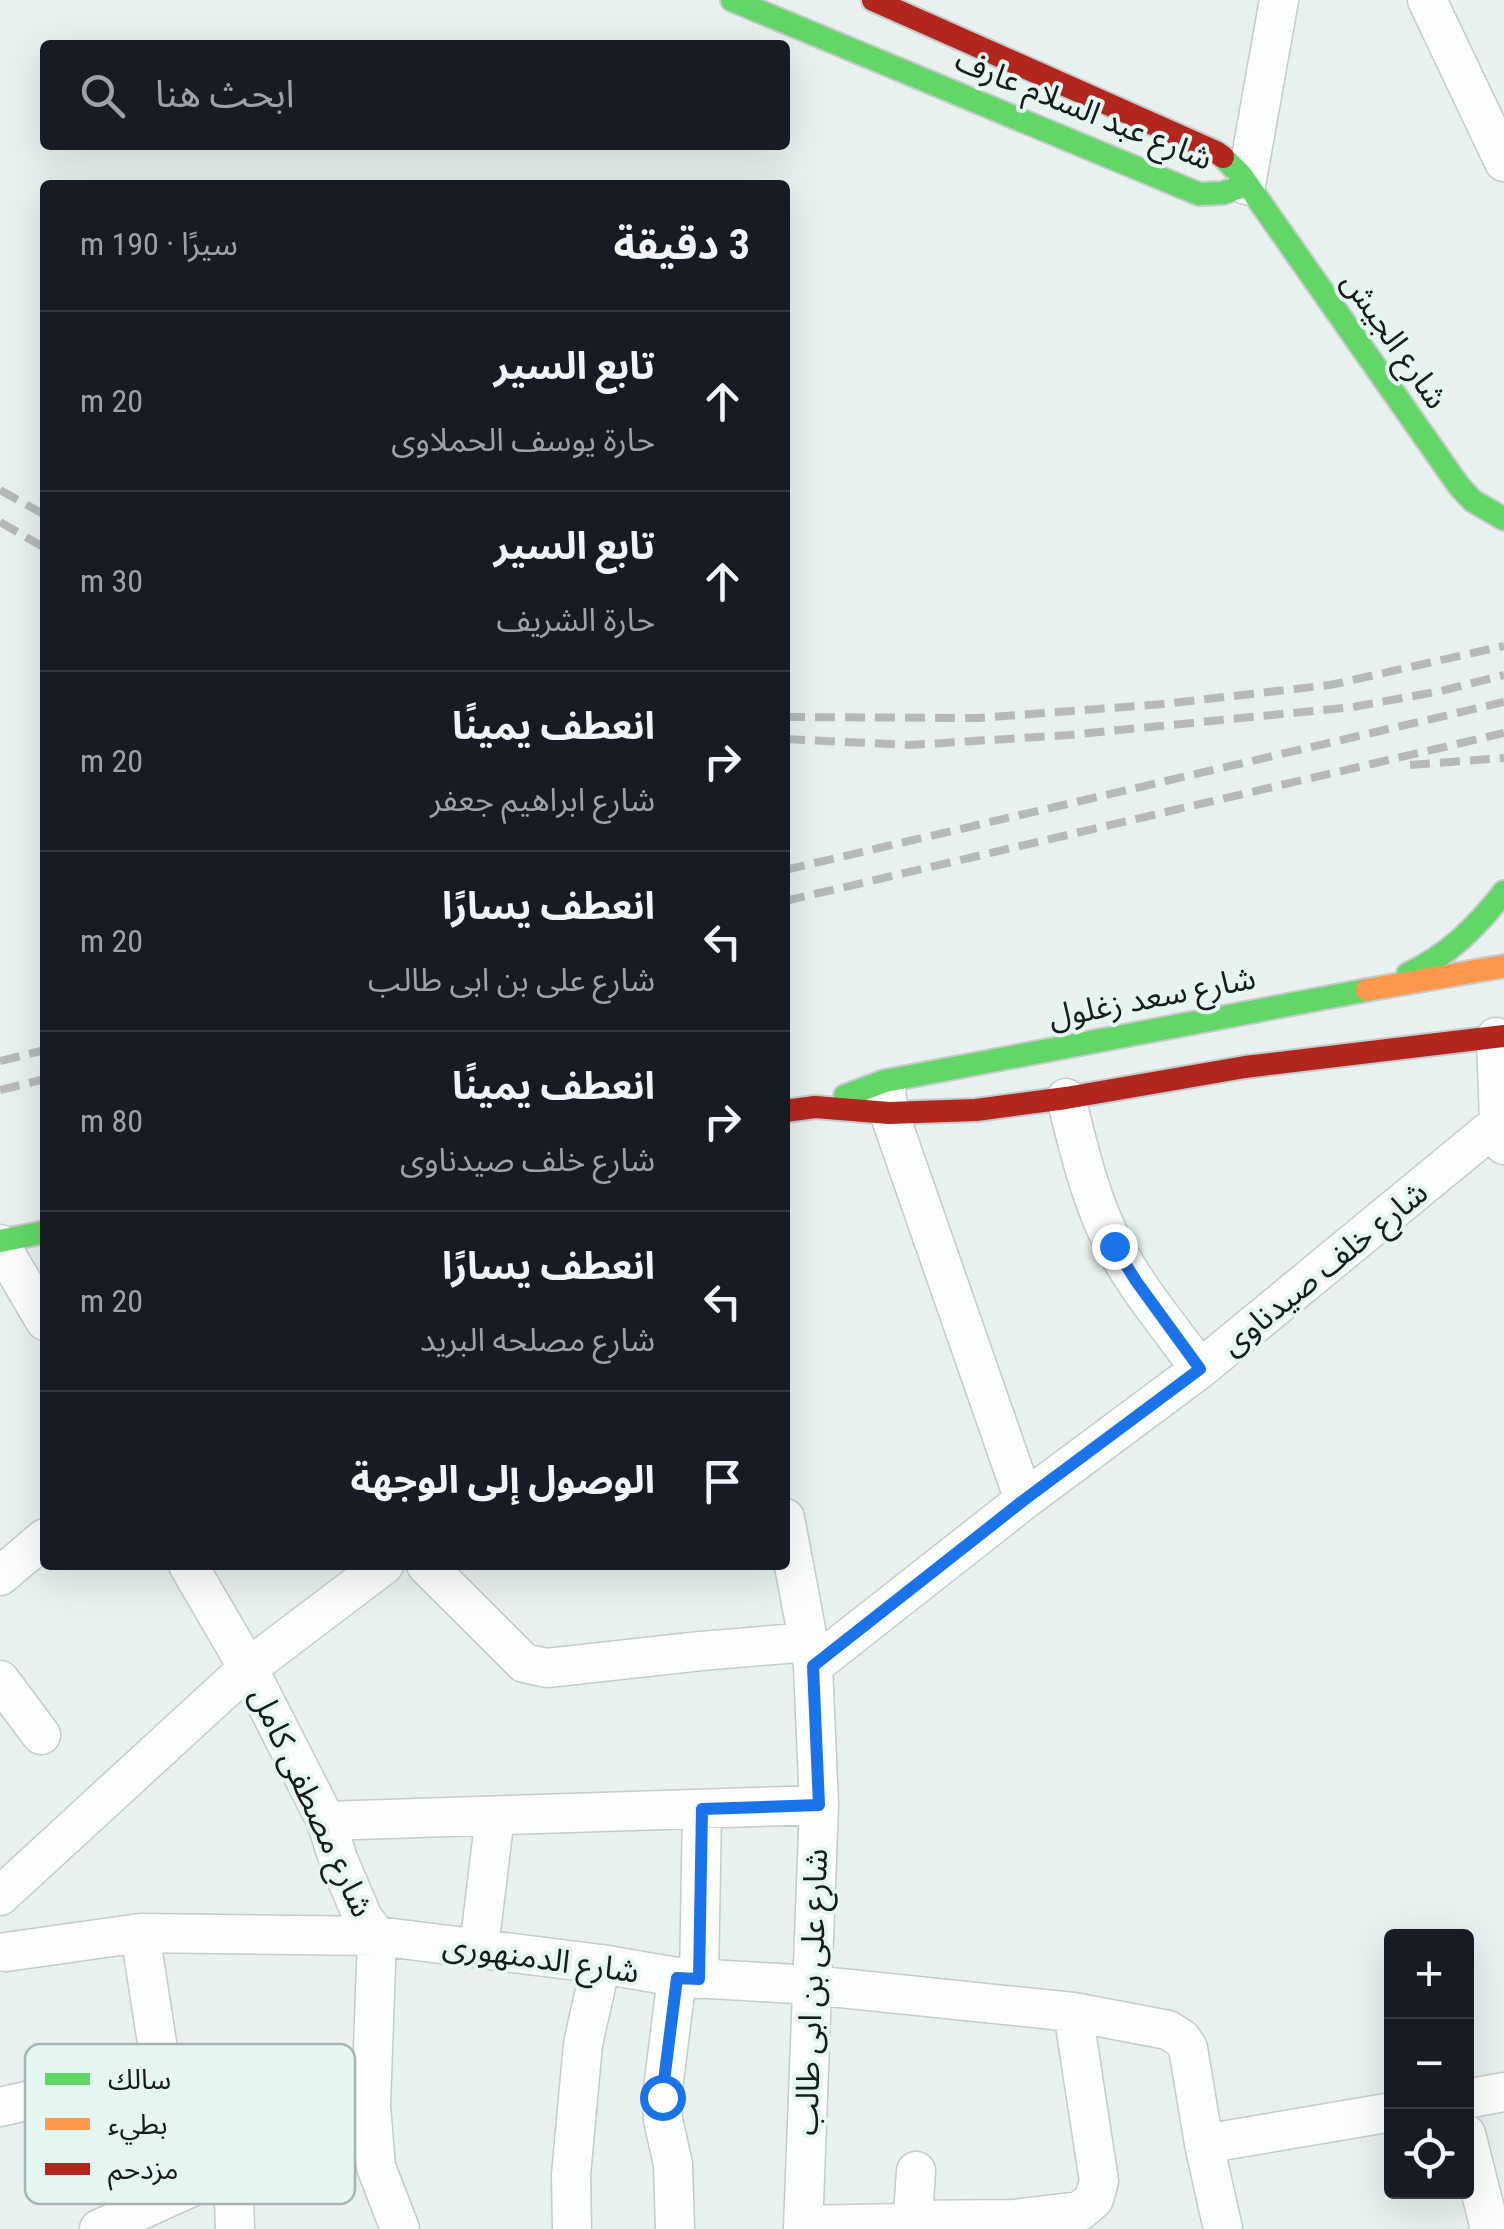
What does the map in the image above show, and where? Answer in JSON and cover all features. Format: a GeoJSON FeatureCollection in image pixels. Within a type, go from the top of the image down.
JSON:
{"type":"FeatureCollection","features":[{"type":"Feature","properties":{"kind":"main road","name":"شارع عبد السلام عارف"},"geometry":{"type":"LineString","coordinates":[[732,0],[1200,194],[1216,196],[1246,185],[1234,166],[1216,152],[873,0]]}},
{"type":"Feature","properties":{"kind":"main road","name":"شارع الجيش"},"geometry":{"type":"LineString","coordinates":[[1246,185],[1459,486],[1473,501],[1504,519]]}},
{"type":"Feature","properties":{"kind":"main road"},"geometry":{"type":"LineString","coordinates":[[1377,988],[1428,966],[1472,933],[1504,892]]}},
{"type":"Feature","properties":{"kind":"main road","name":"شارع سعد زغلول"},"geometry":{"type":"LineString","coordinates":[[790,1110],[887,1097],[1377,988],[1504,966]]}},
{"type":"Feature","properties":{"kind":"main road","name":"شارع سعد زغلول"},"geometry":{"type":"LineString","coordinates":[[887,1097],[976,1110],[1245,1067],[1500,1036]]}},
{"type":"Feature","properties":{"kind":"main road"},"geometry":{"type":"LineString","coordinates":[[0,1243],[40,1233]]}},
{"type":"Feature","properties":{"kind":"street"},"geometry":{"type":"LineString","coordinates":[[1246,185],[1279,0]]}},
{"type":"Feature","properties":{"kind":"street"},"geometry":{"type":"LineString","coordinates":[[1427,0],[1504,162]]}},
{"type":"Feature","properties":{"kind":"street"},"geometry":{"type":"LineString","coordinates":[[1500,1036],[1502,1134]]}},
{"type":"Feature","properties":{"kind":"street"},"geometry":{"type":"LineString","coordinates":[[887,1097],[1024,1500]]}},
{"type":"Feature","properties":{"kind":"street"},"geometry":{"type":"LineString","coordinates":[[1066,1098],[1086,1176],[1114,1246],[1200,1369]]}},
{"type":"Feature","properties":{"kind":"street","name":"شارع خلف صيدناوى"},"geometry":{"type":"LineString","coordinates":[[811,1654],[1200,1369],[1502,1134]]}},
{"type":"Feature","properties":{"kind":"street"},"geometry":{"type":"LineString","coordinates":[[0,1243],[40,1312]]}},
{"type":"Feature","properties":{"kind":"street"},"geometry":{"type":"LineString","coordinates":[[0,1576],[40,1542]]}},
{"type":"Feature","properties":{"kind":"street","name":"شارع على بن ابى طالب"},"geometry":{"type":"LineString","coordinates":[[790,1544],[811,1654],[819,1805],[803,2227]]}},
{"type":"Feature","properties":{"kind":"street","name":"شارع مصطفى كامل"},"geometry":{"type":"LineString","coordinates":[[191,1570],[248,1668],[326,1821],[363,1918],[377,1936],[371,2106],[376,2167],[400,2229]]}},
{"type":"Feature","properties":{"kind":"street"},"geometry":{"type":"LineString","coordinates":[[0,1896],[248,1668],[377,1570]]}},
{"type":"Feature","properties":{"kind":"street"},"geometry":{"type":"LineString","coordinates":[[431,1570],[524,1663],[535,1667],[701,1650],[811,1654]]}},
{"type":"Feature","properties":{"kind":"street"},"geometry":{"type":"LineString","coordinates":[[0,1680],[41,1734]]}},
{"type":"Feature","properties":{"kind":"street"},"geometry":{"type":"LineString","coordinates":[[326,1821],[819,1805]]}},
{"type":"Feature","properties":{"kind":"street"},"geometry":{"type":"LineString","coordinates":[[675,2229],[672,2164],[662,2097],[688,1978],[702,1809]]}},
{"type":"Feature","properties":{"kind":"street"},"geometry":{"type":"LineString","coordinates":[[479,1948],[495,1816]]}},
{"type":"Feature","properties":{"kind":"street"},"geometry":{"type":"LineString","coordinates":[[140,1932],[158,2044]]}},
{"type":"Feature","properties":{"kind":"street","name":"شارع الدمنهورى"},"geometry":{"type":"LineString","coordinates":[[2,1955],[140,1932],[377,1936],[688,1978],[811,1984],[1074,2012],[1168,2030],[1182,2039],[1188,2048],[1204,2144]]}},
{"type":"Feature","properties":{"kind":"street"},"geometry":{"type":"LineString","coordinates":[[572,2229],[572,2175],[583,2044],[601,1964]]}},
{"type":"Feature","properties":{"kind":"street"},"geometry":{"type":"LineString","coordinates":[[803,2227],[1014,2219],[1080,2211],[1088,2206],[1098,2191],[1099,2181],[1074,2012]]}},
{"type":"Feature","properties":{"kind":"street"},"geometry":{"type":"LineString","coordinates":[[1474,2098],[1504,2092]]}},
{"type":"Feature","properties":{"kind":"street"},"geometry":{"type":"LineString","coordinates":[[0,2107],[25,2101]]}},
{"type":"Feature","properties":{"kind":"street"},"geometry":{"type":"LineString","coordinates":[[355,2113],[371,2106]]}},
{"type":"Feature","properties":{"kind":"street"},"geometry":{"type":"LineString","coordinates":[[1223,2229],[1204,2144],[1384,2113]]}},
{"type":"Feature","properties":{"kind":"street"},"geometry":{"type":"LineString","coordinates":[[1474,2166],[1490,2229]]}},
{"type":"Feature","properties":{"kind":"street"},"geometry":{"type":"LineString","coordinates":[[374,2229],[376,2167]]}},
{"type":"Feature","properties":{"kind":"street"},"geometry":{"type":"LineString","coordinates":[[910,2220],[916,2172]]}},
{"type":"Feature","properties":{"kind":"street"},"geometry":{"type":"LineString","coordinates":[[235,2204],[235,2229]]}},
{"type":"Feature","properties":{"kind":"street"},"geometry":{"type":"LineString","coordinates":[[99,2229],[164,2208]]}},
{"type":"Feature","properties":{"kind":"railway"},"geometry":{"type":"LineString","coordinates":[[0,490],[40,512]]}},
{"type":"Feature","properties":{"kind":"railway"},"geometry":{"type":"LineString","coordinates":[[0,522],[40,545]]}},
{"type":"Feature","properties":{"kind":"railway"},"geometry":{"type":"LineString","coordinates":[[790,717],[977,718],[1163,704],[1330,685],[1504,646]]}},
{"type":"Feature","properties":{"kind":"railway"},"geometry":{"type":"LineString","coordinates":[[790,739],[909,745],[1069,735],[1353,707],[1504,675]]}},
{"type":"Feature","properties":{"kind":"railway"},"geometry":{"type":"LineString","coordinates":[[790,869],[1504,702]]}},
{"type":"Feature","properties":{"kind":"railway"},"geometry":{"type":"LineString","coordinates":[[790,900],[1504,733]]}},
{"type":"Feature","properties":{"kind":"railway"},"geometry":{"type":"LineString","coordinates":[[1410,765],[1504,758]]}},
{"type":"Feature","properties":{"kind":"railway"},"geometry":{"type":"LineString","coordinates":[[0,1061],[40,1051]]}},
{"type":"Feature","properties":{"kind":"railway"},"geometry":{"type":"LineString","coordinates":[[0,1090],[40,1080]]}},
{"type":"Feature","properties":{"kind":"traffic: fast"},"geometry":{"type":"LineString","coordinates":[[732,0],[1199,194],[1223,193],[1246,185]]}},
{"type":"Feature","properties":{"kind":"traffic: fast"},"geometry":{"type":"LineString","coordinates":[[1223,157],[1241,175],[1459,486],[1473,501],[1504,519]]}},
{"type":"Feature","properties":{"kind":"traffic: fast"},"geometry":{"type":"LineString","coordinates":[[1408,974],[1461,939],[1504,892]]}},
{"type":"Feature","properties":{"kind":"traffic: fast"},"geometry":{"type":"LineString","coordinates":[[845,1096],[885,1081],[1367,990]]}},
{"type":"Feature","properties":{"kind":"traffic: fast"},"geometry":{"type":"LineString","coordinates":[[0,1241],[40,1233]]}},
{"type":"Feature","properties":{"kind":"traffic: slow"},"geometry":{"type":"LineString","coordinates":[[1367,990],[1504,966]]}},
{"type":"Feature","properties":{"kind":"traffic: jam"},"geometry":{"type":"LineString","coordinates":[[873,0],[1223,157]]}},
{"type":"Feature","properties":{"kind":"traffic: jam"},"geometry":{"type":"LineString","coordinates":[[790,1110],[815,1107],[889,1113],[976,1110],[1245,1067],[1504,1036]]}},
{"type":"Feature","properties":{"kind":"route"},"geometry":{"type":"LineString","coordinates":[[662,2097],[677,1978],[699,1979],[702,1809],[819,1805],[813,1666],[1024,1500],[1200,1369],[1114,1246]]}}]}
